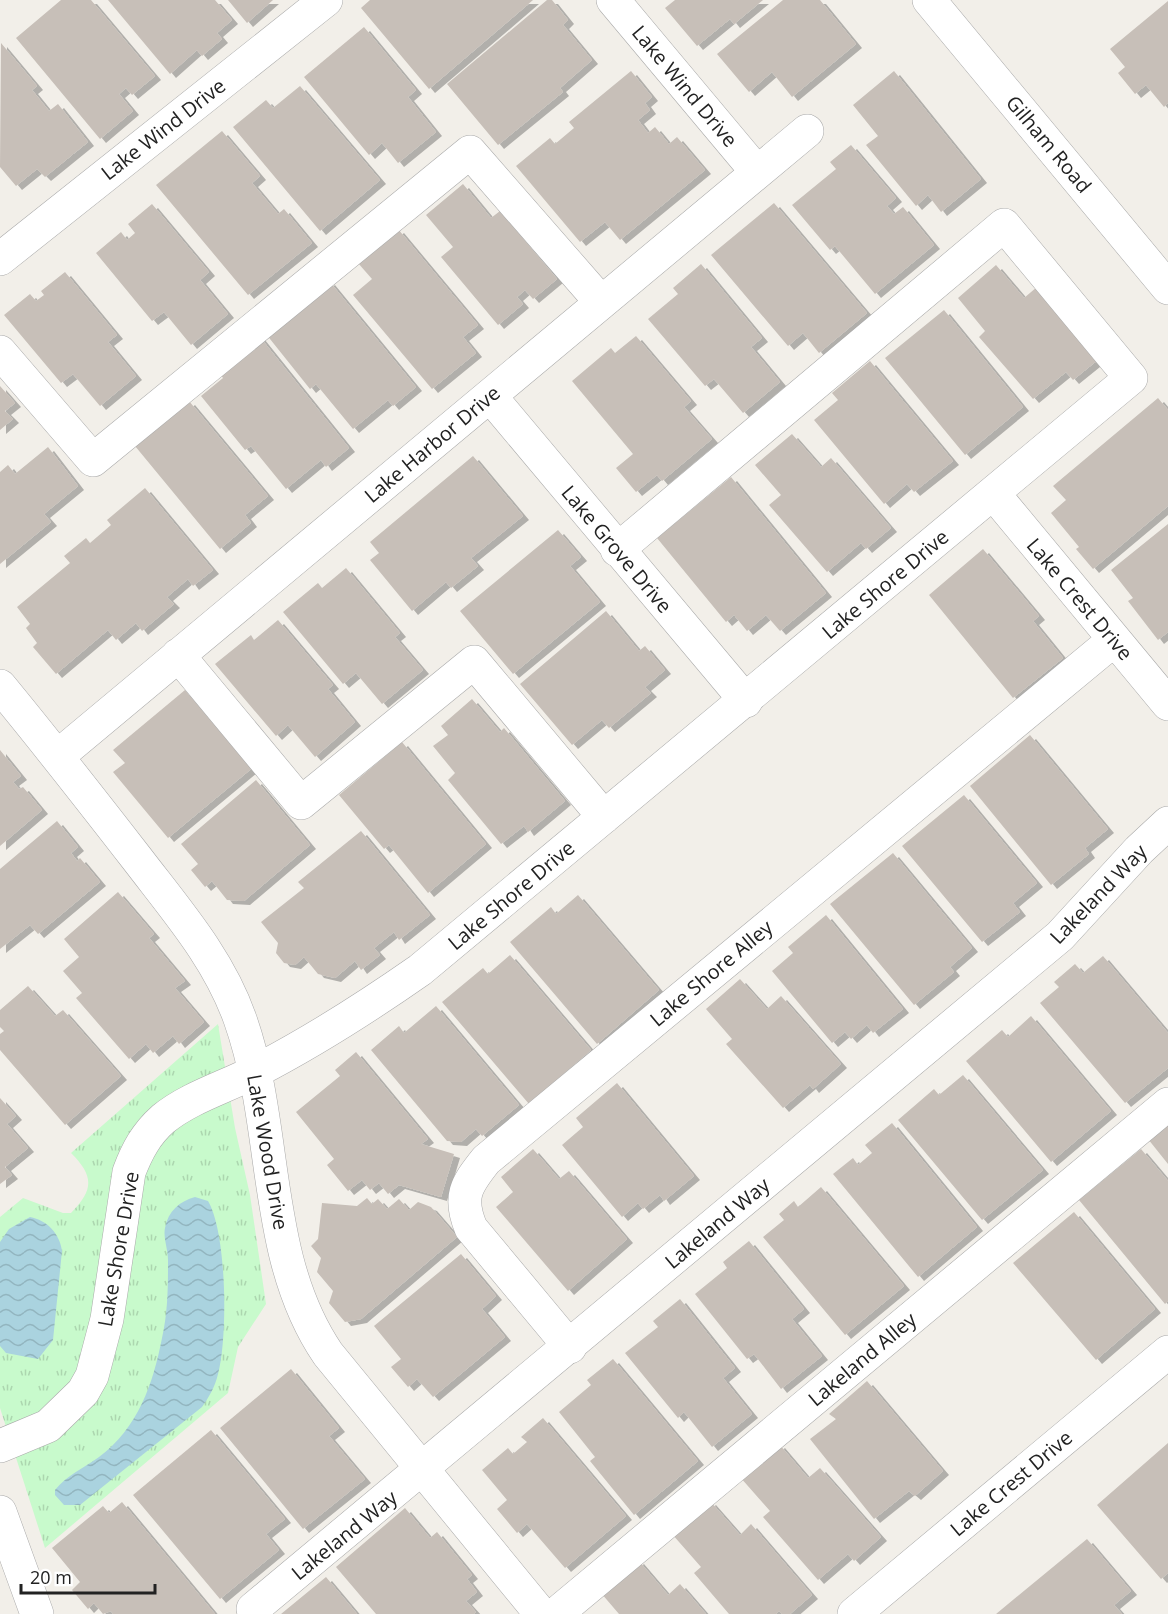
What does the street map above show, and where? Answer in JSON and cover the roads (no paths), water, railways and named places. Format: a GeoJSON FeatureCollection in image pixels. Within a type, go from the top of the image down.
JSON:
{"type":"FeatureCollection","features":[{"type":"Feature","properties":{"kind":"street","name":"Lake Wind Drive"},"geometry":{"type":"LineString","coordinates":[[0,259],[326,0]]}},
{"type":"Feature","properties":{"kind":"street","name":"Lake Wind Drive"},"geometry":{"type":"LineString","coordinates":[[613,0],[757,172]]}},
{"type":"Feature","properties":{"kind":"street","name":"Gilham Road"},"geometry":{"type":"LineString","coordinates":[[929,0],[1157,253],[1168,288]]}},
{"type":"Feature","properties":{"kind":"street","name":"Lake Harbor Drive"},"geometry":{"type":"LineString","coordinates":[[58,756],[807,131]]}},
{"type":"Feature","properties":{"kind":"street"},"geometry":{"type":"LineString","coordinates":[[0,352],[93,460],[470,152],[601,302]]}},
{"type":"Feature","properties":{"kind":"street","name":"Lake Shore Drive"},"geometry":{"type":"LineString","coordinates":[[0,1446],[48,1426],[83,1392],[92,1376],[107,1319],[129,1172],[137,1150],[150,1131],[184,1105],[255,1071],[349,1020],[420,970],[746,701],[1131,378],[1004,225],[617,550]]}},
{"type":"Feature","properties":{"kind":"street","name":"Lake Grove Drive"},"geometry":{"type":"LineString","coordinates":[[490,396],[746,701]]}},
{"type":"Feature","properties":{"kind":"street","name":"Lake Crest Drive"},"geometry":{"type":"LineString","coordinates":[[993,493],[1168,704]]}},
{"type":"Feature","properties":{"kind":"street","name":"Lake Shore Alley"},"geometry":{"type":"LineString","coordinates":[[570,1347],[471,1228],[464,1211],[464,1195],[472,1178],[486,1160],[1114,640]]}},
{"type":"Feature","properties":{"kind":"street"},"geometry":{"type":"LineString","coordinates":[[178,655],[302,803],[474,662],[604,818]]}},
{"type":"Feature","properties":{"kind":"street","name":"Lake Wood Drive"},"geometry":{"type":"LineString","coordinates":[[0,686],[58,756],[190,928],[223,976],[241,1020],[255,1071],[282,1233],[300,1302],[313,1331],[328,1354],[541,1614]]}},
{"type":"Feature","properties":{"kind":"street","name":"Lakeland Way"},"geometry":{"type":"LineString","coordinates":[[253,1610],[1060,936],[1139,850],[1168,824]]}},
{"type":"Feature","properties":{"kind":"street","name":"Lakeland Alley"},"geometry":{"type":"LineString","coordinates":[[556,1614],[1168,1104]]}},
{"type":"Feature","properties":{"kind":"street","name":"Lake Crest Drive"},"geometry":{"type":"LineString","coordinates":[[854,1614],[1168,1352]]}},
{"type":"Feature","properties":{"kind":"street"},"geometry":{"type":"LineString","coordinates":[[0,1512],[37,1614]]}},
{"type":"Feature","properties":{"kind":"water"},"geometry":{"type":"Polygon","coordinates":[[[195,1197],[208,1201],[219,1236],[222,1260],[223,1336],[218,1374],[213,1388],[202,1407],[80,1505],[64,1505],[55,1495],[55,1490],[70,1476],[113,1445],[134,1419],[142,1404],[154,1372],[165,1318],[168,1256],[165,1228],[176,1208],[184,1201],[195,1197]]]}},
{"type":"Feature","properties":{"kind":"water"},"geometry":{"type":"Polygon","coordinates":[[[30,1217],[42,1221],[52,1229],[59,1239],[62,1251],[53,1340],[38,1359],[6,1353],[0,1346],[0,1242],[9,1229],[30,1217]]]}}]}
